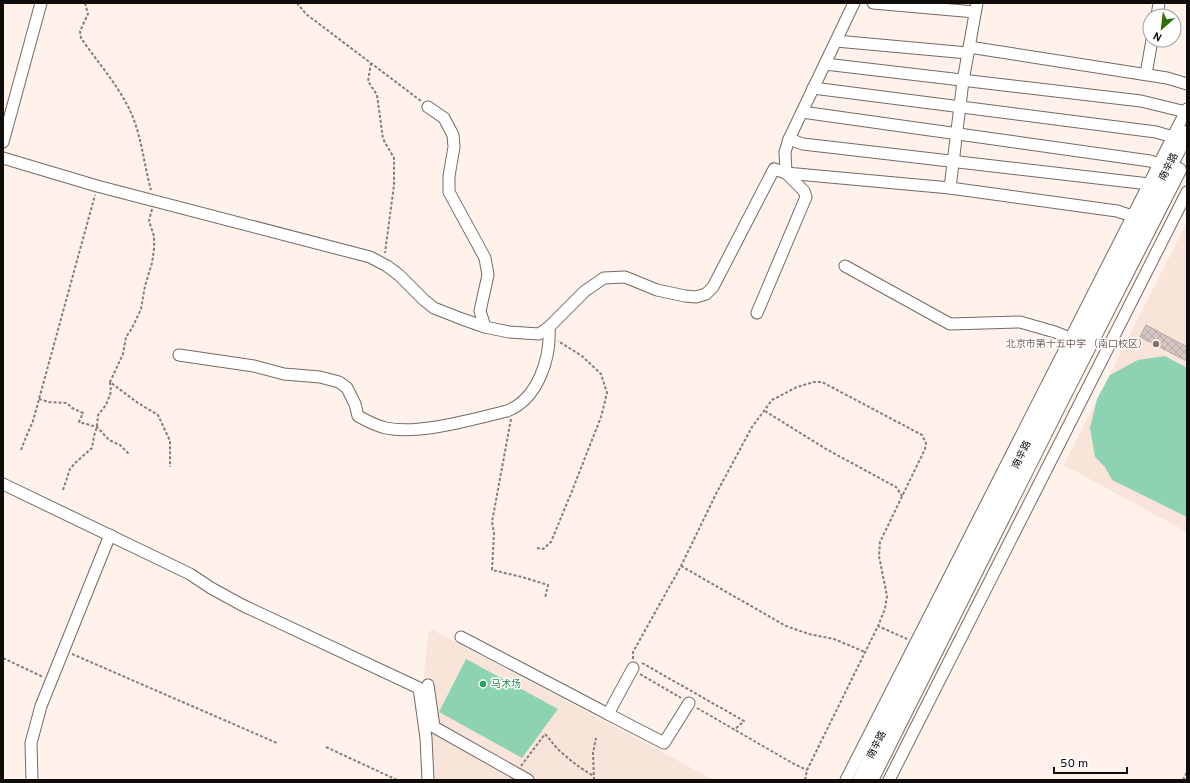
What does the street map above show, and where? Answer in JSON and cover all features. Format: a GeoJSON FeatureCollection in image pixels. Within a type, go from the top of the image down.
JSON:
{"type":"FeatureCollection","features":[{"type":"Feature","properties":{"kind":"main road","name":"南辛路"},"geometry":{"type":"LineString","coordinates":[[860,780],[1087,315],[1164,162],[1187,133]]}},
{"type":"Feature","properties":{"kind":"main road","name":"南辛路"},"geometry":{"type":"LineString","coordinates":[[871,780],[925,649],[1084,356],[1187,154]]}},
{"type":"Feature","properties":{"kind":"street"},"geometry":{"type":"LineString","coordinates":[[3,142],[41,3]]}},
{"type":"Feature","properties":{"kind":"street"},"geometry":{"type":"LineString","coordinates":[[757,313],[806,197],[804,190],[786,173],[785,152],[789,139],[854,3]]}},
{"type":"Feature","properties":{"kind":"street"},"geometry":{"type":"LineString","coordinates":[[872,3],[976,8],[963,81],[950,188]]}},
{"type":"Feature","properties":{"kind":"street"},"geometry":{"type":"LineString","coordinates":[[836,41],[968,50],[1146,74],[1187,84]]}},
{"type":"Feature","properties":{"kind":"street"},"geometry":{"type":"LineString","coordinates":[[1146,74],[1151,48]]}},
{"type":"Feature","properties":{"kind":"street"},"geometry":{"type":"LineString","coordinates":[[825,64],[1142,101],[1186,111],[1173,137],[1164,162],[1149,184],[1132,216],[1087,315],[1070,338],[925,649],[846,780]]}},
{"type":"Feature","properties":{"kind":"street"},"geometry":{"type":"LineString","coordinates":[[813,88],[1156,132],[1173,137]]}},
{"type":"Feature","properties":{"kind":"street"},"geometry":{"type":"LineString","coordinates":[[428,107],[444,118],[453,135],[454,147],[449,176],[449,192],[485,258],[488,275],[480,311],[485,327]]}},
{"type":"Feature","properties":{"kind":"street"},"geometry":{"type":"LineString","coordinates":[[802,112],[1164,162]]}},
{"type":"Feature","properties":{"kind":"street"},"geometry":{"type":"LineString","coordinates":[[789,139],[803,144],[1149,184]]}},
{"type":"Feature","properties":{"kind":"street"},"geometry":{"type":"LineString","coordinates":[[3,158],[154,202],[370,257],[387,266],[399,275],[434,308],[462,320],[485,327],[504,331],[539,334],[550,331],[585,291],[604,278],[625,277],[657,290],[685,296],[696,297],[706,294],[713,287],[774,169],[786,173],[950,188],[1117,212],[1132,216]]}},
{"type":"Feature","properties":{"kind":"street"},"geometry":{"type":"LineString","coordinates":[[890,780],[1187,192]]}},
{"type":"Feature","properties":{"kind":"street"},"geometry":{"type":"LineString","coordinates":[[845,266],[950,324],[1020,322],[1070,338]]}},
{"type":"Feature","properties":{"kind":"street"},"geometry":{"type":"LineString","coordinates":[[180,355],[254,366],[284,374],[320,377],[339,382],[347,388],[358,416],[373,424],[387,428],[411,429],[445,425],[516,408],[530,395],[542,371],[549,347],[550,331]]}},
{"type":"Feature","properties":{"kind":"street"},"geometry":{"type":"LineString","coordinates":[[1084,356],[1100,364]]}},
{"type":"Feature","properties":{"kind":"street"},"geometry":{"type":"LineString","coordinates":[[3,484],[190,574],[242,604],[419,688],[426,738],[428,780]]}},
{"type":"Feature","properties":{"kind":"street"},"geometry":{"type":"LineString","coordinates":[[32,780],[31,743],[41,706],[110,535]]}},
{"type":"Feature","properties":{"kind":"street"},"geometry":{"type":"LineString","coordinates":[[461,637],[664,743],[689,703]]}},
{"type":"Feature","properties":{"kind":"street"},"geometry":{"type":"LineString","coordinates":[[925,649],[949,661]]}},
{"type":"Feature","properties":{"kind":"street"},"geometry":{"type":"LineString","coordinates":[[608,714],[633,668]]}},
{"type":"Feature","properties":{"kind":"street"},"geometry":{"type":"LineString","coordinates":[[428,685],[434,727],[528,780]]}},
{"type":"Feature","properties":{"kind":"path"},"geometry":{"type":"LineString","coordinates":[[63,490],[70,469],[92,448],[97,428],[98,415],[106,405],[111,392],[110,382],[122,354],[126,337],[141,308],[154,249],[154,236],[149,221],[154,202],[139,138],[132,116],[123,98],[81,38],[80,31],[88,14],[85,3]]}},
{"type":"Feature","properties":{"kind":"path"},"geometry":{"type":"LineString","coordinates":[[297,3],[306,14],[428,107]]}},
{"type":"Feature","properties":{"kind":"path"},"geometry":{"type":"LineString","coordinates":[[371,63],[368,81],[378,95],[383,139],[394,158],[394,185],[384,252],[387,266]]}},
{"type":"Feature","properties":{"kind":"path"},"geometry":{"type":"LineString","coordinates":[[21,450],[33,422],[97,186]]}},
{"type":"Feature","properties":{"kind":"path"},"geometry":{"type":"LineString","coordinates":[[537,548],[543,549],[551,542],[601,417],[606,393],[601,374],[582,356],[550,331]]}},
{"type":"Feature","properties":{"kind":"path"},"geometry":{"type":"LineString","coordinates":[[110,382],[138,403],[158,415],[170,441],[170,467]]}},
{"type":"Feature","properties":{"kind":"path"},"geometry":{"type":"LineString","coordinates":[[805,780],[807,770],[885,609],[887,596],[879,556],[880,542],[925,449],[926,442],[922,435],[822,382],[814,382],[797,387],[772,400],[752,427],[716,494],[681,566],[633,652],[633,668],[640,674],[794,764],[807,770]]}},
{"type":"Feature","properties":{"kind":"path"},"geometry":{"type":"LineString","coordinates":[[39,399],[67,404],[83,413],[79,422],[97,428],[109,440],[120,445],[129,454]]}},
{"type":"Feature","properties":{"kind":"path"},"geometry":{"type":"LineString","coordinates":[[516,408],[513,409],[492,522],[494,533],[492,570],[548,585],[546,598]]}},
{"type":"Feature","properties":{"kind":"path"},"geometry":{"type":"LineString","coordinates":[[764,410],[826,449],[896,487],[902,496]]}},
{"type":"Feature","properties":{"kind":"path"},"geometry":{"type":"LineString","coordinates":[[681,566],[786,626],[809,634],[834,639],[865,652]]}},
{"type":"Feature","properties":{"kind":"path"},"geometry":{"type":"LineString","coordinates":[[878,626],[925,649]]}},
{"type":"Feature","properties":{"kind":"path"},"geometry":{"type":"LineString","coordinates":[[64,650],[277,743]]}},
{"type":"Feature","properties":{"kind":"path"},"geometry":{"type":"LineString","coordinates":[[3,658],[51,682]]}},
{"type":"Feature","properties":{"kind":"path"},"geometry":{"type":"LineString","coordinates":[[516,773],[545,734],[558,750],[582,770],[594,776]]}},
{"type":"Feature","properties":{"kind":"path"},"geometry":{"type":"LineString","coordinates":[[594,780],[593,753],[596,738]]}},
{"type":"Feature","properties":{"kind":"path"},"geometry":{"type":"LineString","coordinates":[[326,747],[397,780]]}},
{"type":"Feature","properties":{"kind":"path"},"geometry":{"type":"LineString","coordinates":[[1183,780],[1187,772]]}},
{"type":"Feature","properties":{"kind":"shaded area","name":"北京市第十五中学 （南口校区）"},"geometry":{"type":"Polygon","coordinates":[[[1187,222],[1187,532],[1064,465],[1187,222]]]}},
{"type":"Feature","properties":{"kind":"shaded area"},"geometry":{"type":"Polygon","coordinates":[[[433,630],[714,780],[434,780],[423,686],[428,632],[433,630]]]}},
{"type":"Feature","properties":{"kind":"green space","name":"北京市第十五中学 （南口校区）"},"geometry":{"type":"Polygon","coordinates":[[[1165,356],[1187,368],[1187,517],[1112,480],[1105,467],[1095,457],[1090,428],[1097,399],[1110,375],[1138,360],[1165,356]]]}},
{"type":"Feature","properties":{"kind":"green space","name":"马术场"},"geometry":{"type":"Polygon","coordinates":[[[466,659],[558,709],[522,758],[439,712],[466,659]]]}},
{"type":"Feature","properties":{"kind":"building"},"geometry":{"type":"Polygon","coordinates":[[[1146,325],[1187,347],[1187,361],[1140,337],[1146,325]]]}},
{"type":"Feature","properties":{"kind":"place","name":"北京市第十五中学 （南口校区）"},"geometry":{"type":"Point","coordinates":[1156,344]}},
{"type":"Feature","properties":{"kind":"place","name":"马术场"},"geometry":{"type":"Point","coordinates":[483,684]}}]}
